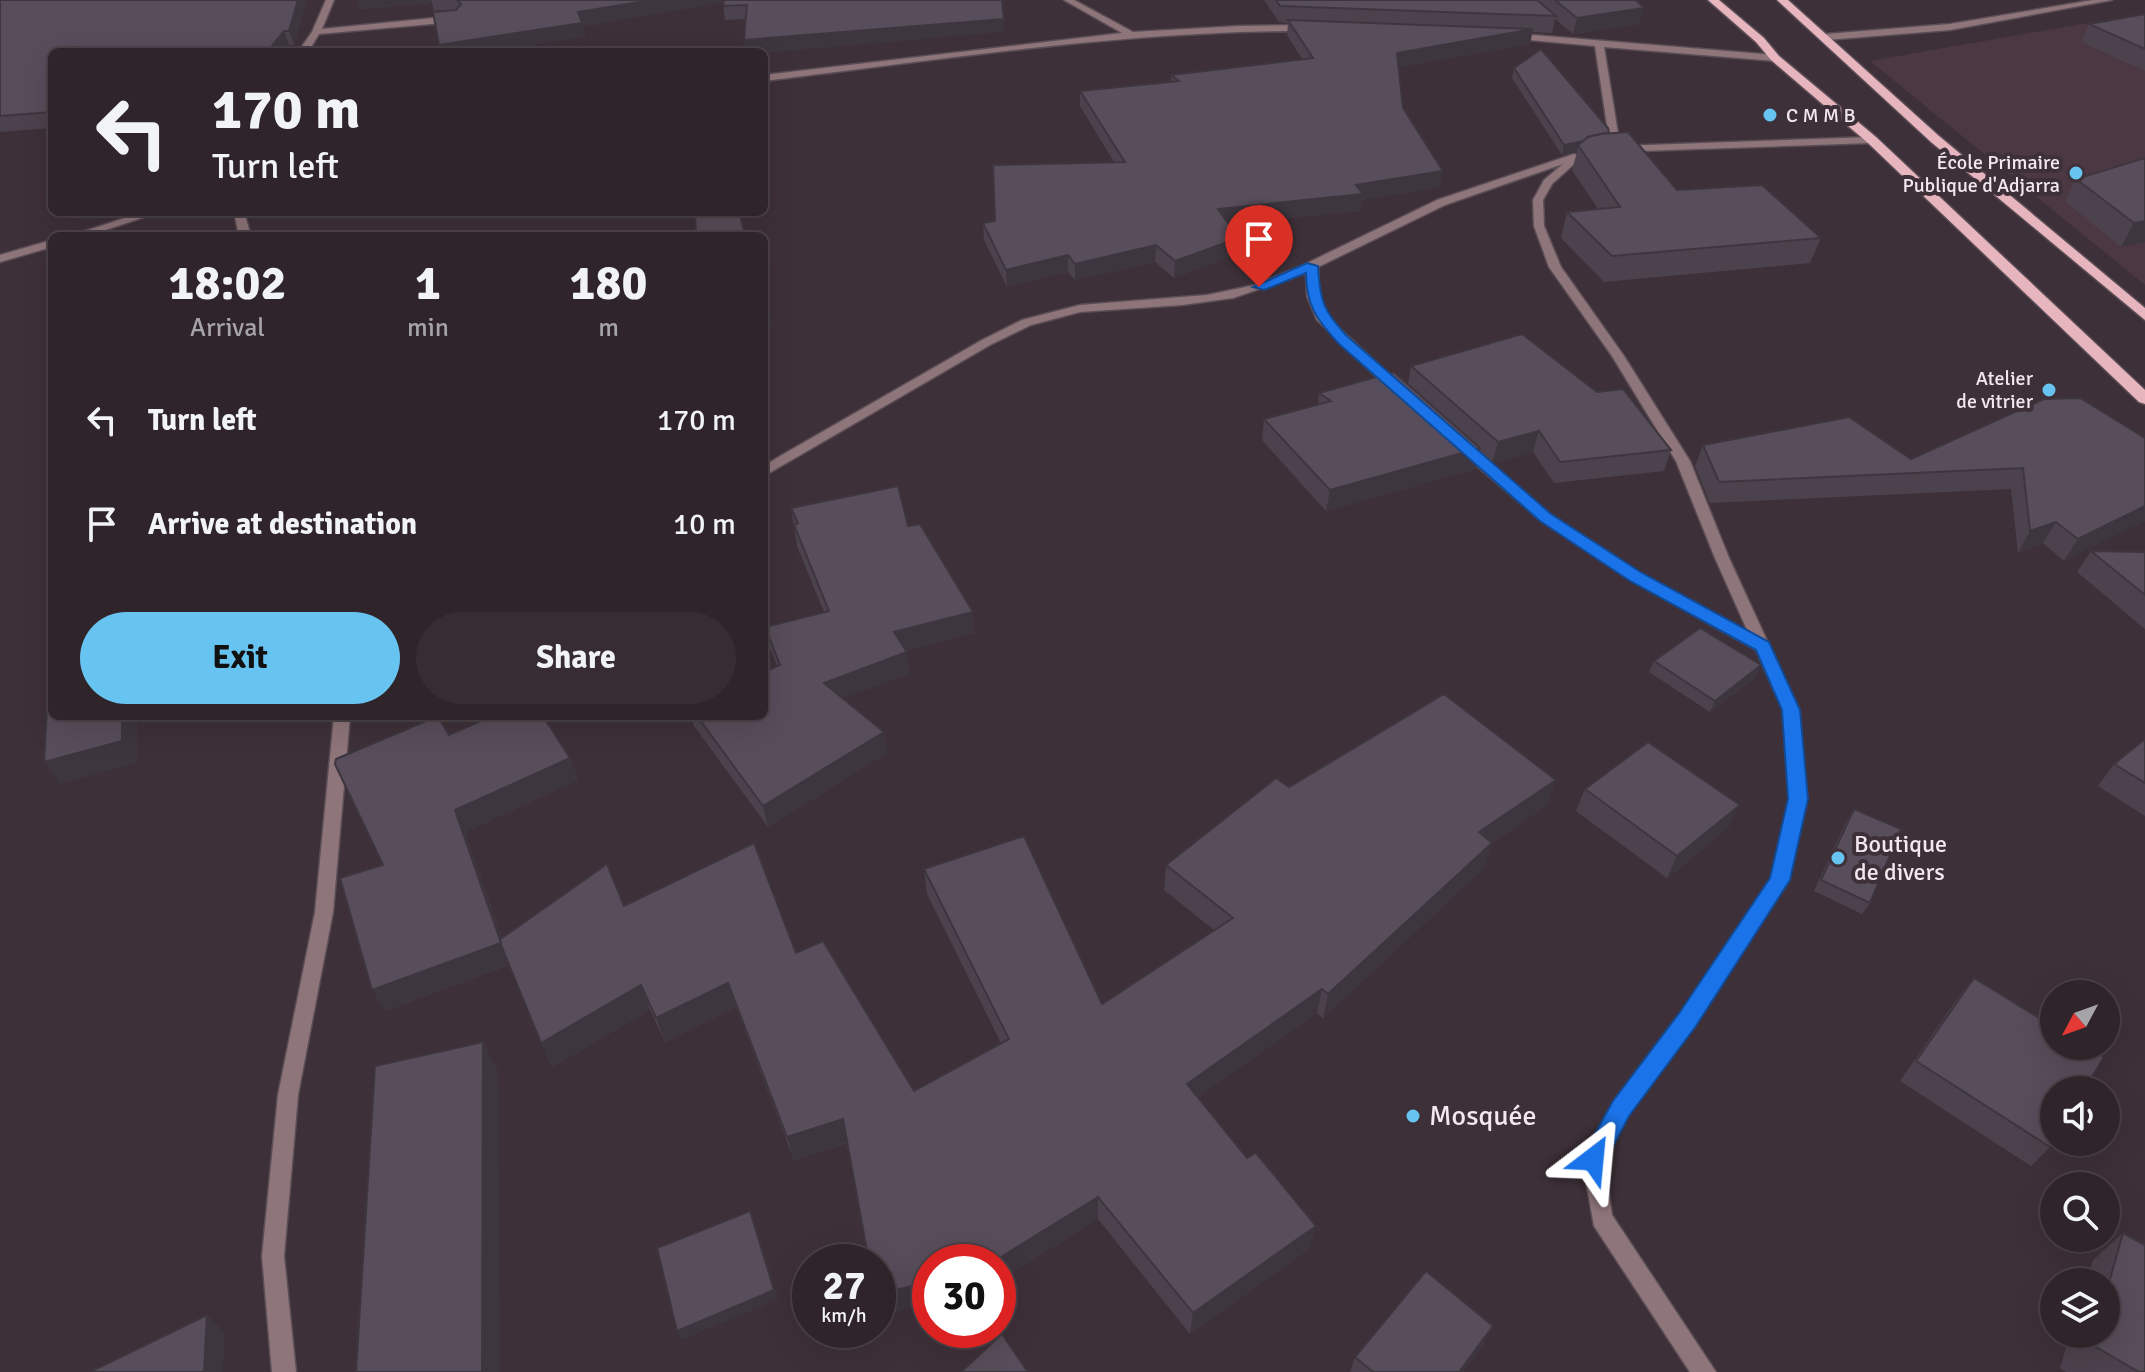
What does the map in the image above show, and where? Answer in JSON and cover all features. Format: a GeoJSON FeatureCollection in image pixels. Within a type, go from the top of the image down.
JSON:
{"type":"FeatureCollection","features":[{"type":"Feature","properties":{"kind":"main road"},"geometry":{"type":"LineString","coordinates":[[1713,0],[1760,40],[1775,58],[1872,140],[2145,399]]}},
{"type":"Feature","properties":{"kind":"main road"},"geometry":{"type":"LineString","coordinates":[[1782,0],[1935,139],[2145,316]]}},
{"type":"Feature","properties":{"kind":"street"},"geometry":{"type":"LineString","coordinates":[[306,48],[330,0]]}},
{"type":"Feature","properties":{"kind":"street"},"geometry":{"type":"LineString","coordinates":[[1068,0],[1131,33]]}},
{"type":"Feature","properties":{"kind":"street"},"geometry":{"type":"LineString","coordinates":[[1826,37],[1950,27],[2108,0]]}},
{"type":"Feature","properties":{"kind":"street"},"geometry":{"type":"LineString","coordinates":[[316,32],[458,18]]}},
{"type":"Feature","properties":{"kind":"street"},"geometry":{"type":"LineString","coordinates":[[768,78],[1131,33],[1243,27],[1314,28]]}},
{"type":"Feature","properties":{"kind":"street"},"geometry":{"type":"LineString","coordinates":[[1557,30],[1569,39]]}},
{"type":"Feature","properties":{"kind":"street"},"geometry":{"type":"LineString","coordinates":[[1493,36],[1569,39],[1775,58]]}},
{"type":"Feature","properties":{"kind":"street"},"geometry":{"type":"LineString","coordinates":[[1597,152],[1599,42]]}},
{"type":"Feature","properties":{"kind":"street"},"geometry":{"type":"LineString","coordinates":[[768,470],[844,423],[1014,328],[1052,314],[1077,309],[1185,303],[1259,287],[1312,266],[1435,206],[1597,152],[1872,140]]}},
{"type":"Feature","properties":{"kind":"street"},"geometry":{"type":"LineString","coordinates":[[1597,152],[1548,182],[1538,200],[1539,226],[1555,267],[1618,356],[1683,461],[1791,710],[1798,799],[1780,880],[1688,1019],[1621,1108],[1593,1159],[1602,1219],[1704,1372]]}},
{"type":"Feature","properties":{"kind":"street"},"geometry":{"type":"LineString","coordinates":[[89,232],[141,216]]}},
{"type":"Feature","properties":{"kind":"street"},"geometry":{"type":"LineString","coordinates":[[0,259],[48,244]]}},
{"type":"Feature","properties":{"kind":"street"},"geometry":{"type":"LineString","coordinates":[[1312,266],[1313,296],[1321,317],[1409,399]]}},
{"type":"Feature","properties":{"kind":"street"},"geometry":{"type":"LineString","coordinates":[[1450,436],[1545,517],[1636,577],[1763,647]]}},
{"type":"Feature","properties":{"kind":"street"},"geometry":{"type":"LineString","coordinates":[[284,1372],[273,1256],[288,1095],[324,912],[342,720]]}},
{"type":"Feature","properties":{"kind":"shaded area","name":"École Primaire Publique d'Adjarra"},"geometry":{"type":"Polygon","coordinates":[[[2145,13],[2145,285],[1870,61],[2145,13]]]}},
{"type":"Feature","properties":{"kind":"building"},"geometry":{"type":"Polygon","coordinates":[[[0,0],[298,0],[289,31],[284,31],[270,48],[48,48],[48,112],[0,116],[0,0]]]}},
{"type":"Feature","properties":{"kind":"building"},"geometry":{"type":"Polygon","coordinates":[[[457,0],[652,0],[578,12],[582,23],[439,45],[433,12],[456,10],[461,4],[457,0]]]}},
{"type":"Feature","properties":{"kind":"building"},"geometry":{"type":"Polygon","coordinates":[[[724,0],[1002,0],[1004,19],[744,40],[747,5],[723,6],[724,0]]]}},
{"type":"Feature","properties":{"kind":"building"},"geometry":{"type":"Polygon","coordinates":[[[1276,0],[1537,0],[1556,16],[1280,6],[1276,0]]]}},
{"type":"Feature","properties":{"kind":"building"},"geometry":{"type":"Polygon","coordinates":[[[1555,0],[1636,0],[1644,8],[1577,18],[1555,0]]]}},
{"type":"Feature","properties":{"kind":"building"},"geometry":{"type":"Polygon","coordinates":[[[2145,14],[2145,49],[2089,24],[2145,14]]]}},
{"type":"Feature","properties":{"kind":"building"},"geometry":{"type":"Polygon","coordinates":[[[1288,20],[1533,29],[1397,53],[1403,108],[1443,171],[1356,185],[1363,194],[1218,209],[1239,238],[1175,261],[1156,245],[1075,264],[1068,255],[1006,270],[983,223],[995,221],[993,165],[1125,162],[1080,91],[1179,81],[1171,75],[1313,58],[1288,20]]]}},
{"type":"Feature","properties":{"kind":"building"},"geometry":{"type":"Polygon","coordinates":[[[1541,49],[1609,133],[1564,145],[1514,68],[1541,49]]]}},
{"type":"Feature","properties":{"kind":"building"},"geometry":{"type":"Polygon","coordinates":[[[1628,132],[1677,190],[1762,185],[1821,238],[1612,256],[1567,212],[1620,207],[1578,145],[1588,137],[1628,132]]]}},
{"type":"Feature","properties":{"kind":"building"},"geometry":{"type":"Polygon","coordinates":[[[2145,158],[2145,221],[2134,223],[2076,179],[2145,158]]]}},
{"type":"Feature","properties":{"kind":"building"},"geometry":{"type":"Polygon","coordinates":[[[695,216],[740,216],[745,232],[696,232],[695,216]]]}},
{"type":"Feature","properties":{"kind":"building"},"geometry":{"type":"Polygon","coordinates":[[[1522,334],[1597,392],[1623,389],[1671,450],[1560,462],[1539,431],[1498,442],[1411,366],[1522,334]]]}},
{"type":"Feature","properties":{"kind":"building"},"geometry":{"type":"Polygon","coordinates":[[[1394,372],[1480,448],[1330,490],[1264,419],[1331,401],[1319,393],[1394,372]]]}},
{"type":"Feature","properties":{"kind":"building"},"geometry":{"type":"Polygon","coordinates":[[[2080,398],[2145,438],[2145,506],[2078,539],[2056,522],[2030,531],[2023,468],[1719,482],[1703,445],[1849,417],[1911,459],[2044,399],[2080,398]]]}},
{"type":"Feature","properties":{"kind":"building"},"geometry":{"type":"Polygon","coordinates":[[[898,486],[908,526],[920,524],[973,612],[894,632],[907,652],[824,683],[884,732],[763,806],[700,720],[768,720],[768,670],[780,665],[768,635],[768,626],[829,611],[794,525],[798,523],[791,508],[898,486]]]}},
{"type":"Feature","properties":{"kind":"building"},"geometry":{"type":"Polygon","coordinates":[[[2091,551],[2145,552],[2145,595],[2091,551]]]}},
{"type":"Feature","properties":{"kind":"building"},"geometry":{"type":"Polygon","coordinates":[[[1700,628],[1761,665],[1715,701],[1654,661],[1700,628]]]}},
{"type":"Feature","properties":{"kind":"building"},"geometry":{"type":"Polygon","coordinates":[[[48,692],[48,720],[122,720],[122,741],[44,762],[48,692]]]}},
{"type":"Feature","properties":{"kind":"building"},"geometry":{"type":"Polygon","coordinates":[[[1444,694],[1556,780],[1479,832],[1492,843],[1328,994],[1322,989],[1187,1084],[1247,1158],[1256,1153],[1316,1226],[1193,1313],[1098,1197],[1016,1248],[1016,1244],[912,1244],[912,1286],[896,1290],[896,1244],[866,1244],[843,1119],[787,1137],[728,983],[656,1018],[641,985],[541,1043],[499,940],[607,864],[624,906],[754,843],[796,953],[823,941],[914,1091],[1009,1039],[924,869],[1024,836],[1102,1004],[1233,918],[1166,865],[1276,778],[1289,787],[1444,694]]]}},
{"type":"Feature","properties":{"kind":"building"},"geometry":{"type":"Polygon","coordinates":[[[429,720],[440,720],[449,735],[483,720],[546,720],[570,758],[455,810],[501,943],[372,990],[340,878],[383,865],[335,764],[336,759],[429,720]]]}},
{"type":"Feature","properties":{"kind":"building"},"geometry":{"type":"Polygon","coordinates":[[[2145,739],[2145,783],[2114,764],[2145,739]]]}},
{"type":"Feature","properties":{"kind":"building"},"geometry":{"type":"Polygon","coordinates":[[[1648,742],[1740,805],[1677,856],[1585,789],[1648,742]]]}},
{"type":"Feature","properties":{"kind":"building"},"geometry":{"type":"Polygon","coordinates":[[[1854,809],[1901,829],[1870,903],[1821,880],[1854,809]]]}},
{"type":"Feature","properties":{"kind":"building"},"geometry":{"type":"Polygon","coordinates":[[[1974,978],[2040,1018],[2040,1060],[2102,1060],[2092,1076],[2040,1076],[2040,1141],[1916,1061],[1974,978]]]}},
{"type":"Feature","properties":{"kind":"building"},"geometry":{"type":"Polygon","coordinates":[[[483,1042],[482,1372],[356,1372],[375,1066],[483,1042]]]}},
{"type":"Feature","properties":{"kind":"building"},"geometry":{"type":"Polygon","coordinates":[[[750,1211],[774,1290],[677,1331],[657,1248],[750,1211]]]}},
{"type":"Feature","properties":{"kind":"building"},"geometry":{"type":"Polygon","coordinates":[[[2123,1233],[2145,1245],[2145,1372],[2139,1372],[2098,1348],[2120,1348],[2120,1268],[2113,1268],[2123,1233]]]}},
{"type":"Feature","properties":{"kind":"building"},"geometry":{"type":"Polygon","coordinates":[[[1426,1271],[1493,1326],[1459,1372],[1373,1372],[1355,1357],[1426,1271]]]}},
{"type":"Feature","properties":{"kind":"building"},"geometry":{"type":"Polygon","coordinates":[[[207,1315],[204,1372],[90,1372],[207,1315]]]}},
{"type":"Feature","properties":{"kind":"building"},"geometry":{"type":"Polygon","coordinates":[[[987,1348],[1012,1348],[1028,1372],[961,1372],[987,1348]]]}},
{"type":"Feature","properties":{"kind":"place","name":"C M M B"},"geometry":{"type":"Point","coordinates":[1770,115]}},
{"type":"Feature","properties":{"kind":"place","name":"École Primaire Publique d'Adjarra"},"geometry":{"type":"Point","coordinates":[2076,173]}},
{"type":"Feature","properties":{"kind":"place","name":"Atelier de vitrier"},"geometry":{"type":"Point","coordinates":[2049,390]}},
{"type":"Feature","properties":{"kind":"place","name":"Boutique de divers"},"geometry":{"type":"Point","coordinates":[1838,858]}},
{"type":"Feature","properties":{"kind":"place","name":"Mosquée"},"geometry":{"type":"Point","coordinates":[1413,1116]}},
{"type":"Feature","properties":{"kind":"route"},"geometry":{"type":"LineString","coordinates":[[1259,287],[1312,266],[1313,296],[1321,317],[1343,340],[1545,517],[1636,577],[1763,647],[1791,710],[1798,799],[1780,880],[1688,1019],[1621,1108],[1593,1159]]}}]}
